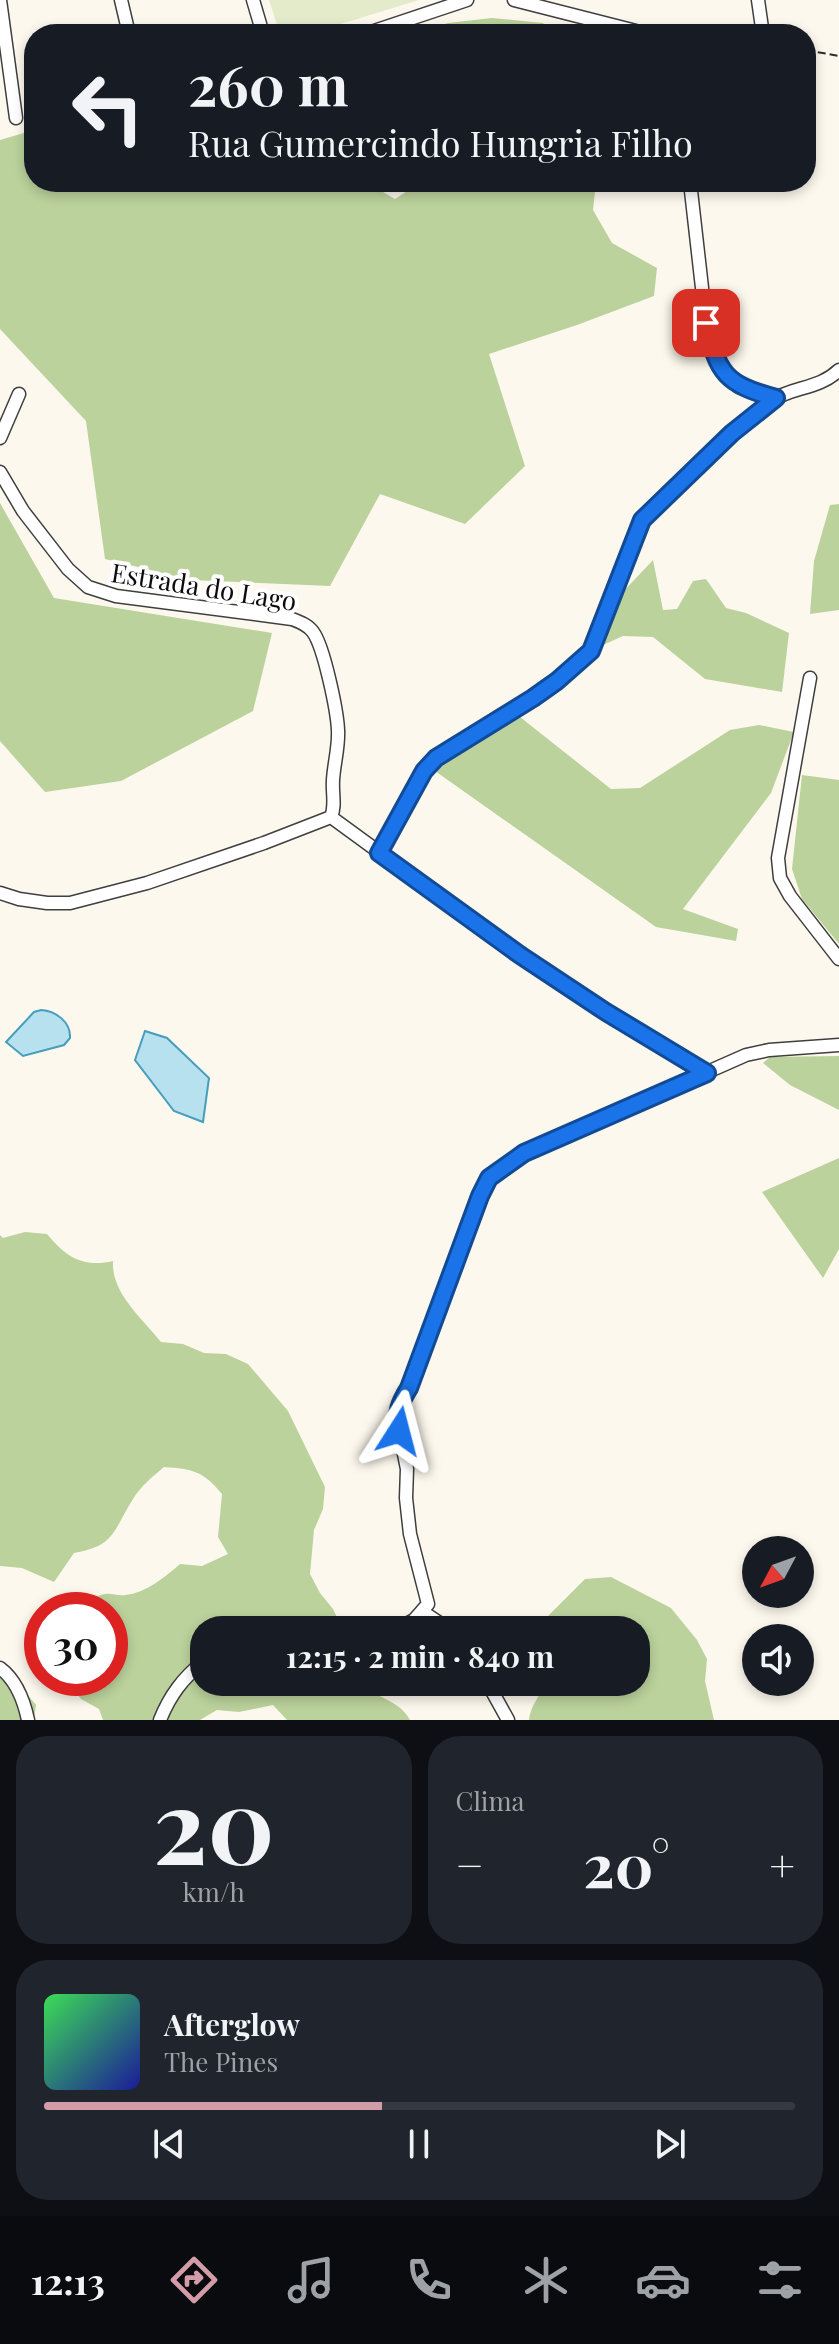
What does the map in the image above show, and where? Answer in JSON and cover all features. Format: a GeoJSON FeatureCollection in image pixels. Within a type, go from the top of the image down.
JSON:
{"type":"FeatureCollection","features":[{"type":"Feature","properties":{"kind":"street"},"geometry":{"type":"LineString","coordinates":[[0,0],[4,65],[16,118]]}},
{"type":"Feature","properties":{"kind":"street"},"geometry":{"type":"LineString","coordinates":[[121,0],[127,24]]}},
{"type":"Feature","properties":{"kind":"street"},"geometry":{"type":"LineString","coordinates":[[253,0],[260,24]]}},
{"type":"Feature","properties":{"kind":"street"},"geometry":{"type":"LineString","coordinates":[[395,24],[467,0]]}},
{"type":"Feature","properties":{"kind":"street"},"geometry":{"type":"LineString","coordinates":[[514,0],[606,24]]}},
{"type":"Feature","properties":{"kind":"street"},"geometry":{"type":"LineString","coordinates":[[758,0],[761,24]]}},
{"type":"Feature","properties":{"kind":"street"},"geometry":{"type":"LineString","coordinates":[[691,192],[706,323],[719,366],[739,387],[776,398]]}},
{"type":"Feature","properties":{"kind":"street"},"geometry":{"type":"LineString","coordinates":[[379,853],[424,771],[436,758],[545,690],[591,651],[642,520],[732,433],[776,398],[833,382],[839,370]]}},
{"type":"Feature","properties":{"kind":"street"},"geometry":{"type":"LineString","coordinates":[[0,438],[19,394]]}},
{"type":"Feature","properties":{"kind":"street","name":"Estrada do Lago"},"geometry":{"type":"LineString","coordinates":[[0,472],[23,511],[68,569],[88,587],[116,596],[292,619],[303,622],[313,630],[333,693],[338,729],[338,753],[333,778],[335,808],[331,817]]}},
{"type":"Feature","properties":{"kind":"street"},"geometry":{"type":"LineString","coordinates":[[810,678],[778,858],[780,878],[790,896],[839,959]]}},
{"type":"Feature","properties":{"kind":"street"},"geometry":{"type":"LineString","coordinates":[[0,893],[33,901],[70,903],[147,883],[331,817],[532,963],[707,1073]]}},
{"type":"Feature","properties":{"kind":"street"},"geometry":{"type":"LineString","coordinates":[[417,1616],[428,1604],[428,1595],[410,1534],[407,1469],[396,1414],[426,1345],[489,1178],[524,1153],[746,1055],[769,1050],[839,1045]]}},
{"type":"Feature","properties":{"kind":"street"},"geometry":{"type":"LineString","coordinates":[[423,1612],[429,1616]]}},
{"type":"Feature","properties":{"kind":"street"},"geometry":{"type":"LineString","coordinates":[[0,1668],[17,1688],[28,1720]]}},
{"type":"Feature","properties":{"kind":"street"},"geometry":{"type":"LineString","coordinates":[[160,1720],[171,1695],[190,1672]]}},
{"type":"Feature","properties":{"kind":"street"},"geometry":{"type":"LineString","coordinates":[[495,1696],[508,1720]]}},
{"type":"Feature","properties":{"kind":"path"},"geometry":{"type":"LineString","coordinates":[[816,52],[839,56]]}},
{"type":"Feature","properties":{"kind":"green space"},"geometry":{"type":"Polygon","coordinates":[[[269,0],[419,0],[341,24],[277,24],[269,0]]]}},
{"type":"Feature","properties":{"kind":"green space"},"geometry":{"type":"Polygon","coordinates":[[[492,18],[544,24],[445,24],[492,18]]]}},
{"type":"Feature","properties":{"kind":"green space"},"geometry":{"type":"Polygon","coordinates":[[[24,133],[24,192],[383,192],[395,199],[406,192],[595,192],[593,210],[612,243],[657,268],[654,296],[489,354],[525,466],[465,524],[380,494],[330,586],[191,580],[105,559],[86,421],[0,329],[0,140],[24,133]]]}},
{"type":"Feature","properties":{"kind":"green space"},"geometry":{"type":"Polygon","coordinates":[[[0,503],[54,598],[272,633],[253,711],[121,781],[45,792],[0,741],[0,503]]]}},
{"type":"Feature","properties":{"kind":"green space"},"geometry":{"type":"Polygon","coordinates":[[[839,504],[839,610],[810,614],[814,561],[830,505],[839,504]]]}},
{"type":"Feature","properties":{"kind":"green space"},"geometry":{"type":"Polygon","coordinates":[[[653,560],[663,610],[677,609],[693,581],[706,579],[726,608],[746,613],[789,633],[782,692],[705,679],[653,637],[623,636],[594,649],[619,596],[653,560]]]}},
{"type":"Feature","properties":{"kind":"green space"},"geometry":{"type":"Polygon","coordinates":[[[515,713],[611,789],[640,788],[730,730],[759,725],[794,732],[771,793],[683,909],[738,929],[736,941],[656,927],[435,771],[515,713]]]}},
{"type":"Feature","properties":{"kind":"green space"},"geometry":{"type":"Polygon","coordinates":[[[802,775],[839,780],[839,944],[802,899],[792,869],[802,775]]]}},
{"type":"Feature","properties":{"kind":"green space"},"geometry":{"type":"Polygon","coordinates":[[[839,1056],[839,1110],[790,1085],[763,1063],[770,1057],[839,1056]]]}},
{"type":"Feature","properties":{"kind":"green space"},"geometry":{"type":"Polygon","coordinates":[[[839,1158],[839,1249],[823,1278],[762,1192],[839,1158]]]}},
{"type":"Feature","properties":{"kind":"green space"},"geometry":{"type":"Polygon","coordinates":[[[25,1232],[47,1234],[76,1259],[93,1263],[113,1261],[122,1294],[161,1342],[183,1344],[204,1353],[226,1354],[248,1364],[288,1411],[325,1487],[323,1509],[314,1530],[310,1574],[336,1616],[190,1616],[190,1696],[380,1696],[400,1708],[410,1720],[287,1720],[273,1705],[239,1712],[217,1710],[200,1720],[103,1720],[99,1709],[81,1699],[78,1696],[128,1696],[128,1594],[148,1588],[180,1564],[202,1566],[228,1554],[218,1537],[222,1494],[197,1473],[164,1467],[136,1494],[111,1535],[98,1546],[74,1553],[54,1582],[22,1568],[0,1566],[0,1235],[3,1238],[25,1232]]]}},
{"type":"Feature","properties":{"kind":"green space"},"geometry":{"type":"Polygon","coordinates":[[[611,1577],[671,1608],[697,1640],[707,1659],[705,1681],[714,1720],[529,1720],[538,1696],[650,1696],[650,1616],[548,1616],[585,1579],[611,1577]]]}},
{"type":"Feature","properties":{"kind":"green space"},"geometry":{"type":"Polygon","coordinates":[[[0,1667],[24,1691],[24,1696],[28,1696],[36,1705],[34,1720],[0,1720],[0,1667]]]}},
{"type":"Feature","properties":{"kind":"water"},"geometry":{"type":"Polygon","coordinates":[[[41,1010],[62,1018],[70,1038],[64,1045],[23,1056],[6,1042],[34,1012],[41,1010]]]}},
{"type":"Feature","properties":{"kind":"water"},"geometry":{"type":"Polygon","coordinates":[[[145,1031],[167,1038],[209,1078],[203,1122],[174,1111],[135,1060],[145,1031]]]}},
{"type":"Feature","properties":{"kind":"route"},"geometry":{"type":"LineString","coordinates":[[399,1431],[398,1406],[409,1388],[489,1178],[524,1153],[707,1073],[520,955],[379,853],[424,771],[436,758],[533,698],[591,651],[642,520],[732,433],[776,398],[739,387],[728,377],[719,366],[706,323]]}}]}
